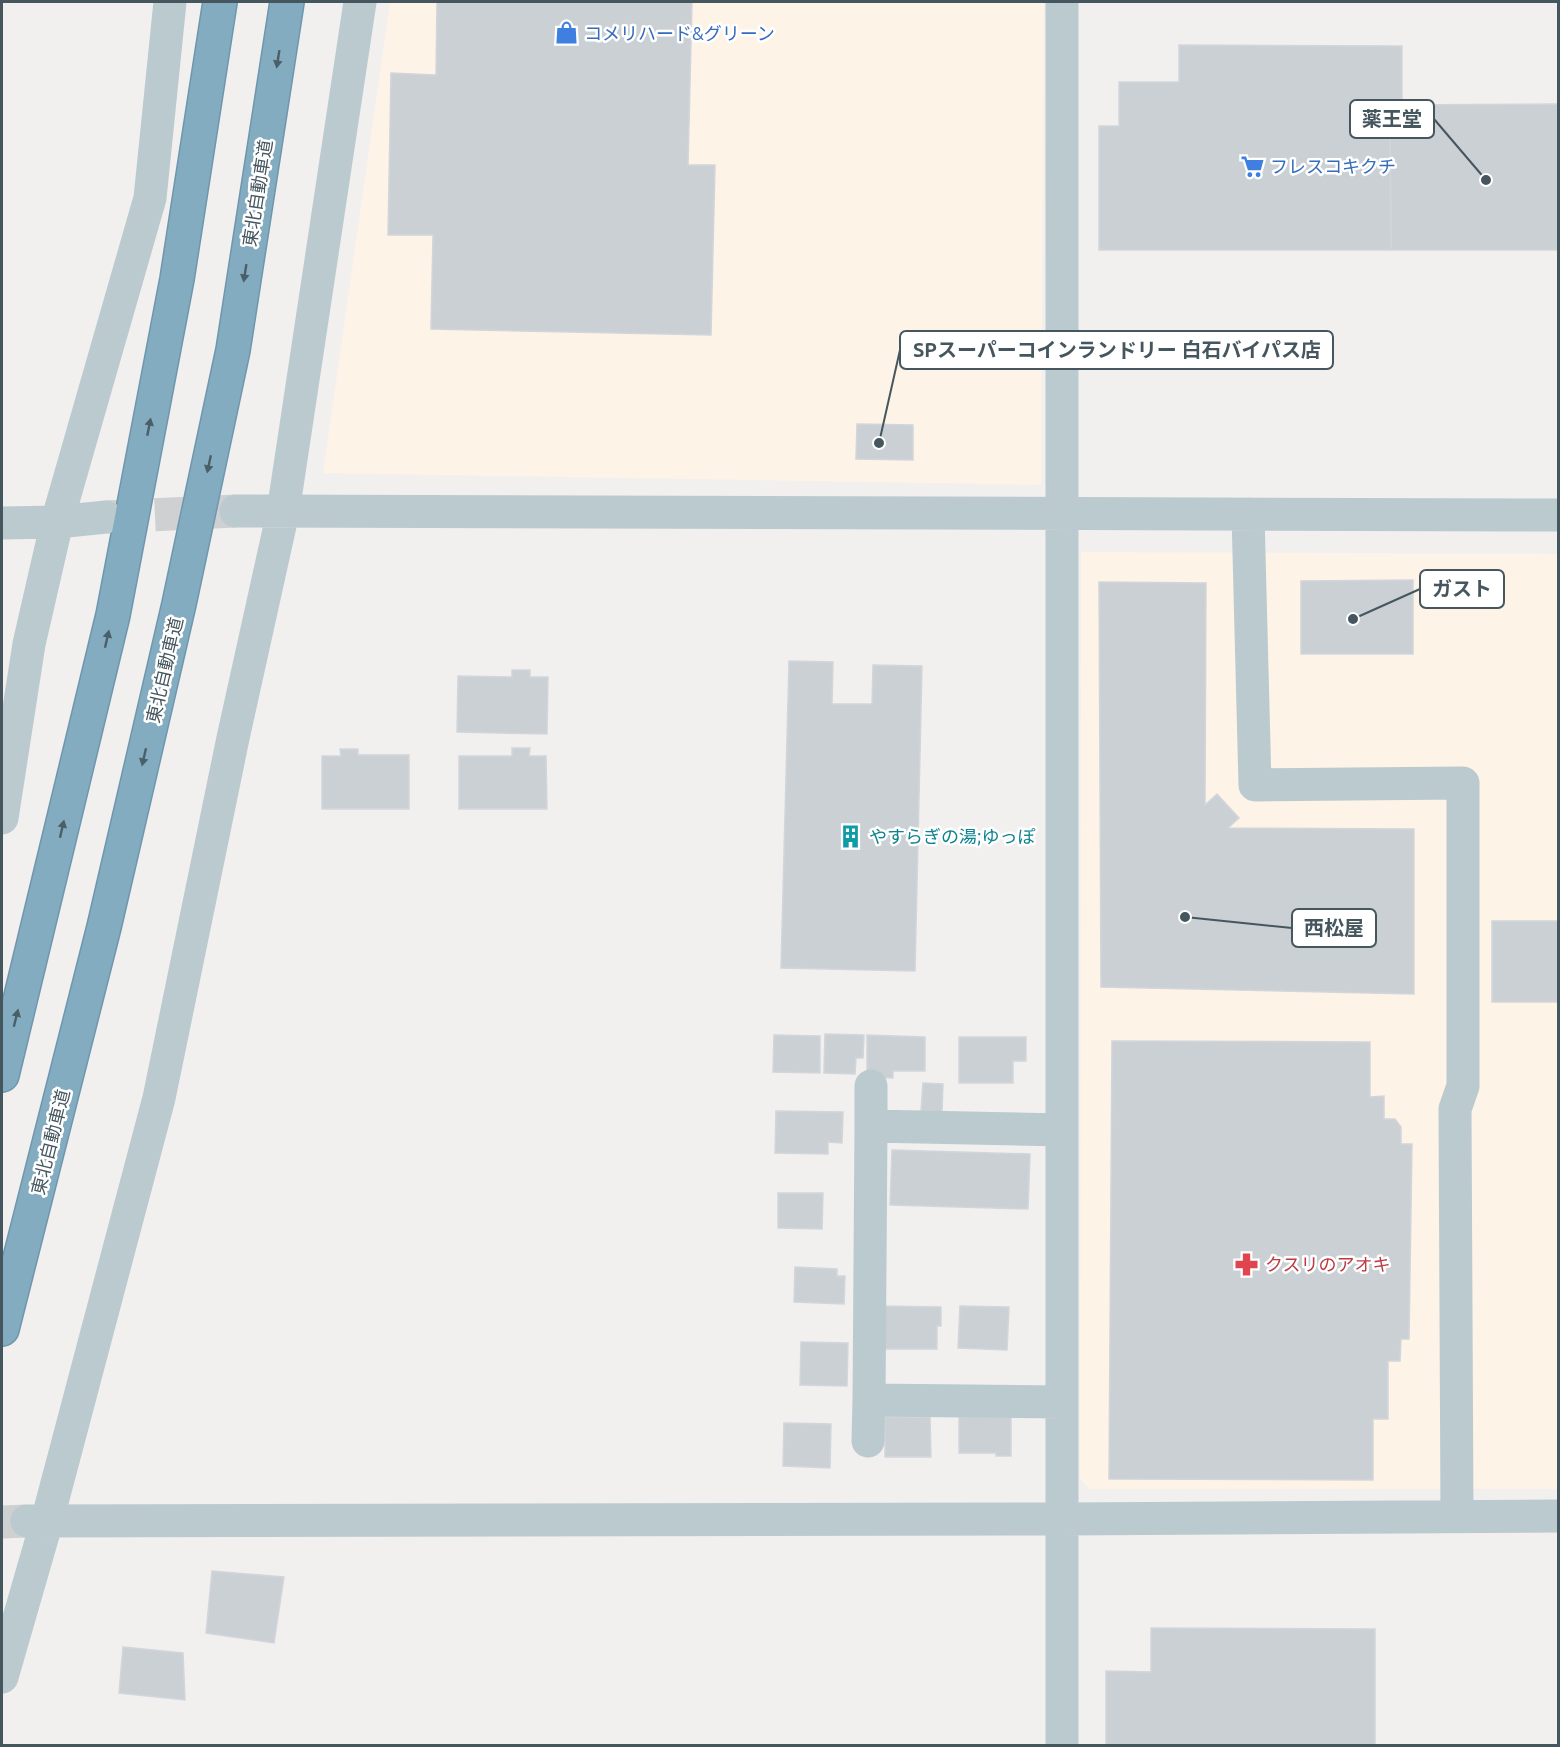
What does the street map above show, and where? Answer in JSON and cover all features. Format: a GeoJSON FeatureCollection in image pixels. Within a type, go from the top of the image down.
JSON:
{"type":"FeatureCollection","features":[{"type":"Feature","properties":{"kind":"highway"},"geometry":{"type":"LineString","coordinates":[[2,1075],[113,615],[177,279],[220,2]]}},
{"type":"Feature","properties":{"kind":"highway","name":"東北自動車道"},"geometry":{"type":"LineString","coordinates":[[2,1329],[105,927],[179,604],[233,350],[287,2]]}},
{"type":"Feature","properties":{"kind":"street"},"geometry":{"type":"LineString","coordinates":[[2,818],[29,644],[57,522],[150,198],[170,2]]}},
{"type":"Feature","properties":{"kind":"street"},"geometry":{"type":"LineString","coordinates":[[2,1677],[37,1521],[159,1098],[283,512],[360,2]]}},
{"type":"Feature","properties":{"kind":"street"},"geometry":{"type":"LineString","coordinates":[[1062,2],[1062,1746]]}},
{"type":"Feature","properties":{"kind":"street"},"geometry":{"type":"LineString","coordinates":[[236,511],[1558,515]]}},
{"type":"Feature","properties":{"kind":"street"},"geometry":{"type":"LineString","coordinates":[[1248,514],[1255,785],[1463,783],[1464,1086],[1455,1109],[1457,1516]]}},
{"type":"Feature","properties":{"kind":"street"},"geometry":{"type":"LineString","coordinates":[[2,523],[57,522],[106,517]]}},
{"type":"Feature","properties":{"kind":"street"},"geometry":{"type":"LineString","coordinates":[[868,1441],[871,1086]]}},
{"type":"Feature","properties":{"kind":"street"},"geometry":{"type":"LineString","coordinates":[[871,1125],[1062,1130]]}},
{"type":"Feature","properties":{"kind":"street"},"geometry":{"type":"LineString","coordinates":[[869,1400],[1062,1402]]}},
{"type":"Feature","properties":{"kind":"street"},"geometry":{"type":"LineString","coordinates":[[37,1521],[1558,1516]]}},
{"type":"Feature","properties":{"kind":"shaded area"},"geometry":{"type":"Polygon","coordinates":[[[390,2],[1044,2],[1041,485],[323,473],[390,2]]]}},
{"type":"Feature","properties":{"kind":"shaded area"},"geometry":{"type":"Polygon","coordinates":[[[1081,552],[1558,554],[1558,1489],[1089,1489],[1080,1478],[1081,552]]]}},
{"type":"Feature","properties":{"kind":"building"},"geometry":{"type":"Polygon","coordinates":[[[437,2],[692,2],[688,165],[715,165],[711,335],[431,329],[433,235],[388,235],[391,73],[436,75],[437,2]]]}},
{"type":"Feature","properties":{"kind":"building"},"geometry":{"type":"Polygon","coordinates":[[[1179,45],[1402,46],[1402,105],[1390,105],[1391,250],[1099,250],[1099,126],[1119,126],[1119,82],[1179,82],[1179,45]]]}},
{"type":"Feature","properties":{"kind":"building"},"geometry":{"type":"Polygon","coordinates":[[[1558,104],[1558,250],[1391,250],[1390,105],[1558,104]]]}},
{"type":"Feature","properties":{"kind":"building"},"geometry":{"type":"Polygon","coordinates":[[[857,424],[913,425],[913,460],[856,459],[857,424]]]}},
{"type":"Feature","properties":{"kind":"building"},"geometry":{"type":"Polygon","coordinates":[[[1413,580],[1413,654],[1301,654],[1301,581],[1413,580]]]}},
{"type":"Feature","properties":{"kind":"building"},"geometry":{"type":"Polygon","coordinates":[[[1099,582],[1206,583],[1205,805],[1217,794],[1239,818],[1228,828],[1414,829],[1414,994],[1101,987],[1099,582]]]}},
{"type":"Feature","properties":{"kind":"building","name":"やすらぎの湯;ゆっぽ"},"geometry":{"type":"Polygon","coordinates":[[[789,661],[833,662],[832,704],[872,704],[873,665],[922,666],[915,971],[781,968],[789,661]]]}},
{"type":"Feature","properties":{"kind":"building"},"geometry":{"type":"Polygon","coordinates":[[[512,670],[530,670],[530,677],[548,677],[547,734],[457,732],[458,676],[512,677],[512,670]]]}},
{"type":"Feature","properties":{"kind":"building"},"geometry":{"type":"Polygon","coordinates":[[[512,748],[530,748],[529,756],[546,756],[547,809],[459,809],[459,756],[512,756],[512,748]]]}},
{"type":"Feature","properties":{"kind":"building"},"geometry":{"type":"Polygon","coordinates":[[[340,749],[358,749],[358,755],[409,755],[409,809],[322,809],[322,756],[341,756],[340,749]]]}},
{"type":"Feature","properties":{"kind":"building"},"geometry":{"type":"Polygon","coordinates":[[[1492,921],[1558,921],[1558,1002],[1492,1002],[1492,921]]]}},
{"type":"Feature","properties":{"kind":"building"},"geometry":{"type":"Polygon","coordinates":[[[825,1034],[864,1035],[863,1058],[856,1058],[855,1074],[824,1073],[825,1034]]]}},
{"type":"Feature","properties":{"kind":"building"},"geometry":{"type":"Polygon","coordinates":[[[774,1035],[820,1036],[820,1073],[773,1072],[774,1035]]]}},
{"type":"Feature","properties":{"kind":"building"},"geometry":{"type":"Polygon","coordinates":[[[867,1035],[925,1037],[925,1071],[893,1071],[893,1078],[867,1077],[867,1035]]]}},
{"type":"Feature","properties":{"kind":"building"},"geometry":{"type":"Polygon","coordinates":[[[959,1037],[1026,1037],[1026,1061],[1013,1061],[1013,1083],[959,1083],[959,1037]]]}},
{"type":"Feature","properties":{"kind":"building"},"geometry":{"type":"Polygon","coordinates":[[[1112,1041],[1370,1042],[1370,1097],[1384,1096],[1384,1119],[1395,1119],[1401,1127],[1401,1144],[1412,1144],[1409,1339],[1401,1339],[1400,1361],[1388,1361],[1388,1419],[1373,1419],[1373,1480],[1109,1479],[1112,1041]]]}},
{"type":"Feature","properties":{"kind":"building"},"geometry":{"type":"Polygon","coordinates":[[[923,1083],[943,1084],[942,1112],[921,1111],[923,1083]]]}},
{"type":"Feature","properties":{"kind":"building"},"geometry":{"type":"Polygon","coordinates":[[[776,1111],[843,1112],[842,1143],[828,1142],[828,1154],[775,1153],[776,1111]]]}},
{"type":"Feature","properties":{"kind":"building"},"geometry":{"type":"Polygon","coordinates":[[[892,1150],[1030,1154],[1028,1209],[890,1205],[892,1150]]]}},
{"type":"Feature","properties":{"kind":"building"},"geometry":{"type":"Polygon","coordinates":[[[778,1193],[823,1193],[822,1229],[778,1228],[778,1193]]]}},
{"type":"Feature","properties":{"kind":"building"},"geometry":{"type":"Polygon","coordinates":[[[795,1267],[837,1269],[837,1276],[845,1276],[844,1304],[794,1302],[795,1267]]]}},
{"type":"Feature","properties":{"kind":"building"},"geometry":{"type":"Polygon","coordinates":[[[881,1306],[941,1307],[941,1326],[937,1326],[937,1349],[881,1349],[881,1306]]]}},
{"type":"Feature","properties":{"kind":"building"},"geometry":{"type":"Polygon","coordinates":[[[960,1306],[1009,1307],[1007,1350],[958,1348],[960,1306]]]}},
{"type":"Feature","properties":{"kind":"building"},"geometry":{"type":"Polygon","coordinates":[[[801,1342],[848,1343],[847,1386],[800,1385],[801,1342]]]}},
{"type":"Feature","properties":{"kind":"building"},"geometry":{"type":"Polygon","coordinates":[[[885,1417],[930,1417],[931,1457],[885,1457],[885,1417]]]}},
{"type":"Feature","properties":{"kind":"building"},"geometry":{"type":"Polygon","coordinates":[[[959,1417],[1011,1417],[1011,1456],[996,1456],[996,1453],[959,1453],[959,1417]]]}},
{"type":"Feature","properties":{"kind":"building"},"geometry":{"type":"Polygon","coordinates":[[[784,1423],[831,1424],[830,1468],[783,1466],[784,1423]]]}},
{"type":"Feature","properties":{"kind":"building"},"geometry":{"type":"Polygon","coordinates":[[[212,1571],[284,1577],[274,1643],[206,1633],[212,1571]]]}},
{"type":"Feature","properties":{"kind":"building"},"geometry":{"type":"Polygon","coordinates":[[[1151,1628],[1375,1629],[1375,1746],[1106,1746],[1106,1671],[1151,1672],[1151,1628]]]}},
{"type":"Feature","properties":{"kind":"building"},"geometry":{"type":"Polygon","coordinates":[[[123,1647],[183,1653],[185,1700],[119,1693],[123,1647]]]}},
{"type":"Feature","properties":{"kind":"tunnel"},"geometry":{"type":"LineString","coordinates":[[106,517],[236,511]]}},
{"type":"Feature","properties":{"kind":"tunnel"},"geometry":{"type":"LineString","coordinates":[[2,1522],[27,1521]]}},
{"type":"Feature","properties":{"kind":"place","name":"コメリハード&グリーン"},"geometry":{"type":"Point","coordinates":[566,33]}},
{"type":"Feature","properties":{"kind":"place","name":"フレスコキクチ"},"geometry":{"type":"Point","coordinates":[1252,166]}},
{"type":"Feature","properties":{"kind":"place","name":"薬王堂"},"geometry":{"type":"Point","coordinates":[1486,180]}},
{"type":"Feature","properties":{"kind":"place","name":"SPスーパーコインランドリー 白石バイパス店"},"geometry":{"type":"Point","coordinates":[879,443]}},
{"type":"Feature","properties":{"kind":"place","name":"ガスト"},"geometry":{"type":"Point","coordinates":[1353,619]}},
{"type":"Feature","properties":{"kind":"place","name":"やすらぎの湯;ゆっぽ"},"geometry":{"type":"Point","coordinates":[851,836]}},
{"type":"Feature","properties":{"kind":"place","name":"西松屋"},"geometry":{"type":"Point","coordinates":[1185,917]}},
{"type":"Feature","properties":{"kind":"place","name":"クスリのアオキ"},"geometry":{"type":"Point","coordinates":[1247,1264]}}]}
